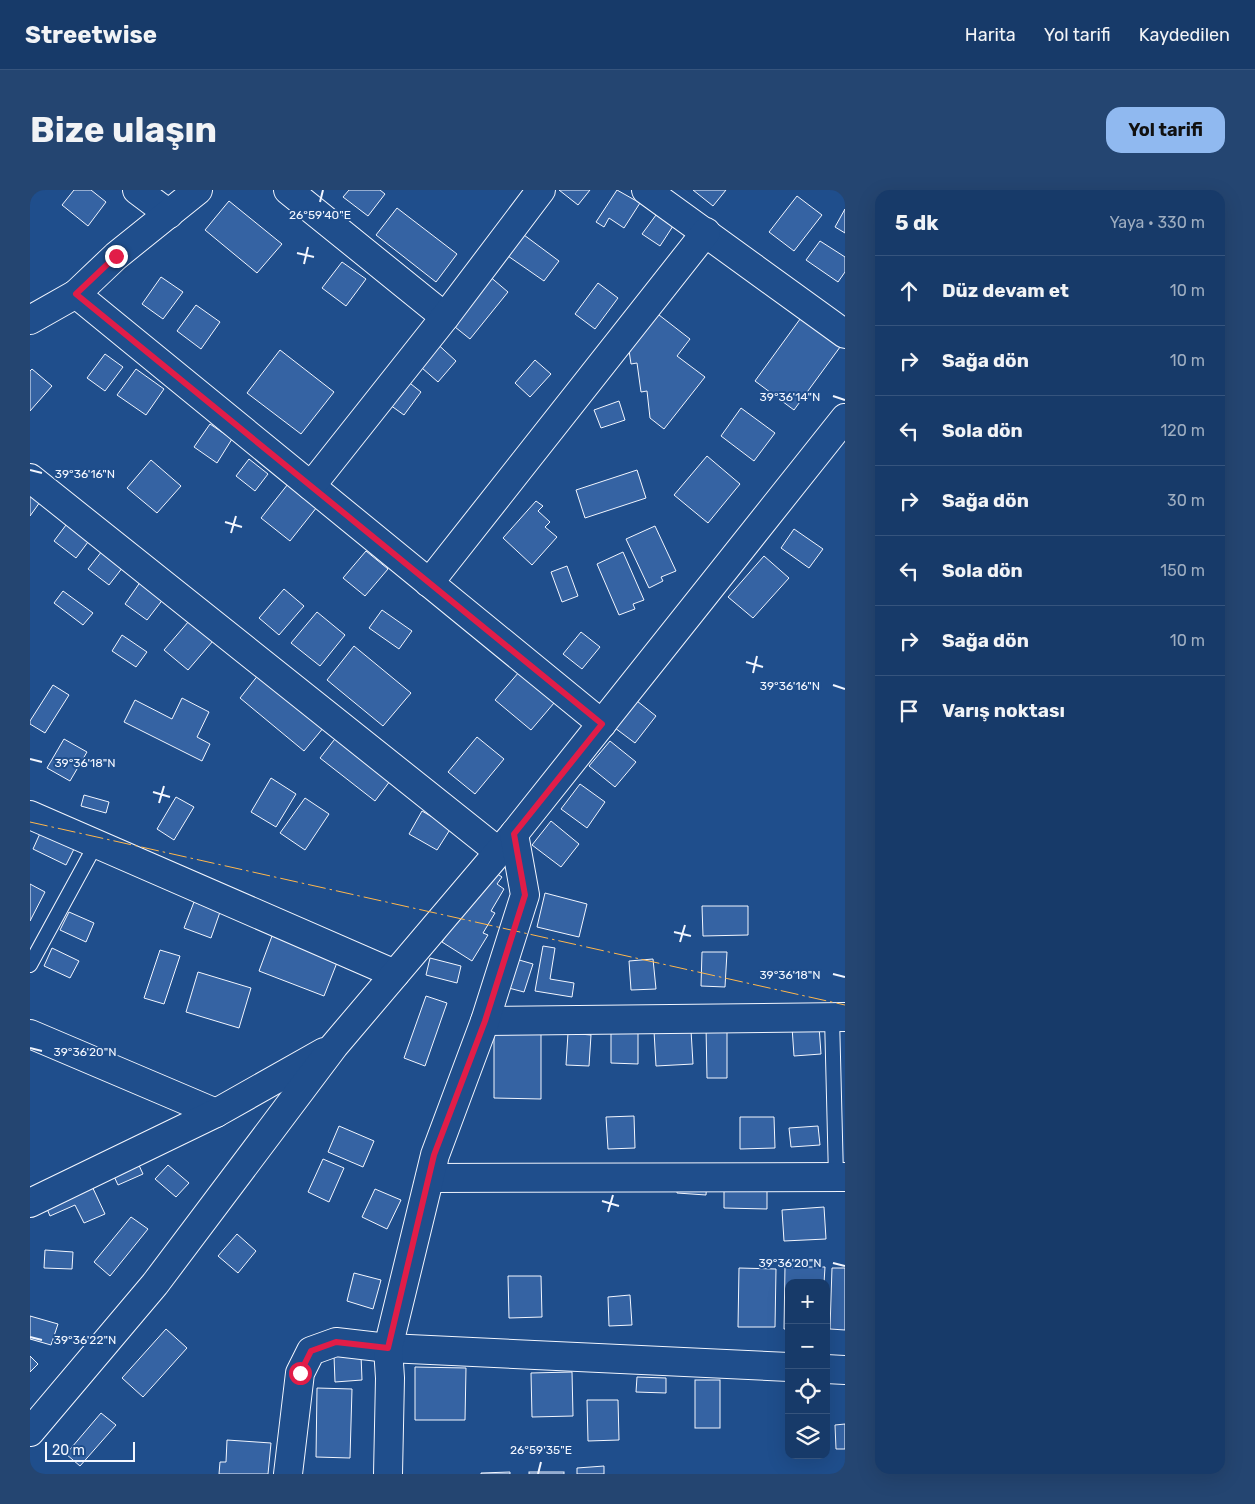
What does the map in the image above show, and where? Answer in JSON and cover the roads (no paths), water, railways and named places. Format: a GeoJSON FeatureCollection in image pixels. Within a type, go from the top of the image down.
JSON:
{"type":"FeatureCollection","features":[{"type":"Feature","properties":{"kind":"street"},"geometry":{"type":"LineString","coordinates":[[137,190],[169,214]]}},
{"type":"Feature","properties":{"kind":"street"},"geometry":{"type":"LineString","coordinates":[[30,320],[76,294],[116,256],[198,190]]}},
{"type":"Feature","properties":{"kind":"street"},"geometry":{"type":"LineString","coordinates":[[288,190],[445,318]]}},
{"type":"Feature","properties":{"kind":"street"},"geometry":{"type":"LineString","coordinates":[[311,486],[445,318],[540,190]]}},
{"type":"Feature","properties":{"kind":"street"},"geometry":{"type":"LineString","coordinates":[[646,190],[845,334]]}},
{"type":"Feature","properties":{"kind":"street"},"geometry":{"type":"LineString","coordinates":[[429,583],[706,232]]}},
{"type":"Feature","properties":{"kind":"street"},"geometry":{"type":"LineString","coordinates":[[76,294],[602,724]]}},
{"type":"Feature","properties":{"kind":"street"},"geometry":{"type":"LineString","coordinates":[[30,1432],[154,1284],[334,1046],[506,843],[845,418]]}},
{"type":"Feature","properties":{"kind":"street"},"geometry":{"type":"LineString","coordinates":[[30,478],[506,843],[525,895],[485,1021],[434,1155],[388,1348],[390,1378],[388,1474]]}},
{"type":"Feature","properties":{"kind":"street"},"geometry":{"type":"LineString","coordinates":[[30,815],[395,974]]}},
{"type":"Feature","properties":{"kind":"street"},"geometry":{"type":"LineString","coordinates":[[485,1021],[839,1017]]}},
{"type":"Feature","properties":{"kind":"street"},"geometry":{"type":"LineString","coordinates":[[30,1034],[216,1113]]}},
{"type":"Feature","properties":{"kind":"street"},"geometry":{"type":"LineString","coordinates":[[30,1203],[216,1113],[334,1046]]}},
{"type":"Feature","properties":{"kind":"street"},"geometry":{"type":"LineString","coordinates":[[430,1178],[840,1177]]}},
{"type":"Feature","properties":{"kind":"street"},"geometry":{"type":"LineString","coordinates":[[288,1474],[300,1373],[311,1351],[336,1342],[388,1348],[785,1367]]}},
{"type":"Feature","properties":{"kind":"street"},"geometry":{"type":"LineString","coordinates":[[830,1369],[845,1370]]}},
{"type":"Feature","properties":{"kind":"lane"},"geometry":{"type":"LineString","coordinates":[[30,965],[96,844]]}},
{"type":"Feature","properties":{"kind":"lane"},"geometry":{"type":"LineString","coordinates":[[839,1017],[840,1177]]}}]}
